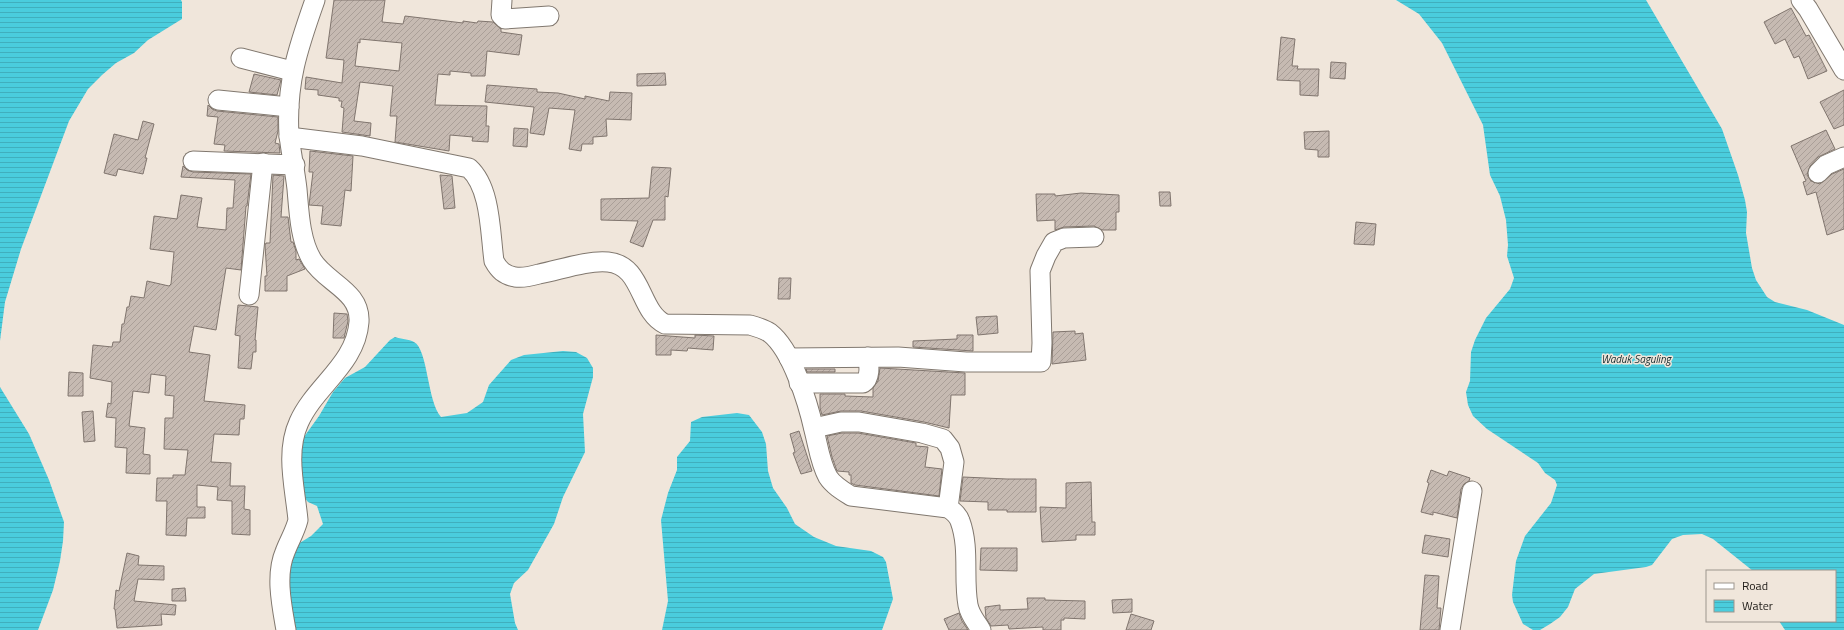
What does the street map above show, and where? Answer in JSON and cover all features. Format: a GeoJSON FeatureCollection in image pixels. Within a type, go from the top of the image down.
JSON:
{"type":"FeatureCollection","features":[{"type":"Feature","properties":{"kind":"street"},"geometry":{"type":"LineString","coordinates":[[286,630],[279,585],[284,553],[296,530],[298,520],[291,458],[293,441],[299,422],[312,400],[345,359],[356,340],[359,322],[357,307],[351,296],[318,268],[312,261],[305,246],[299,211],[295,165],[290,137],[289,107],[292,71],[297,51],[315,0]]}},
{"type":"Feature","properties":{"kind":"street"},"geometry":{"type":"LineString","coordinates":[[502,0],[501,15],[505,19],[549,16]]}},
{"type":"Feature","properties":{"kind":"street"},"geometry":{"type":"LineString","coordinates":[[1801,0],[1808,9],[1844,70]]}},
{"type":"Feature","properties":{"kind":"street"},"geometry":{"type":"LineString","coordinates":[[241,58],[292,71]]}},
{"type":"Feature","properties":{"kind":"street"},"geometry":{"type":"LineString","coordinates":[[218,100],[289,107]]}},
{"type":"Feature","properties":{"kind":"street"},"geometry":{"type":"LineString","coordinates":[[290,137],[362,146],[469,168],[475,174],[484,190],[494,261],[499,269],[508,275],[516,278],[595,262],[614,263],[620,265],[633,278],[657,321],[665,324],[750,325],[762,328],[779,343],[789,358],[814,428],[822,464],[829,478],[839,488],[851,496],[948,508],[955,512],[960,520],[964,543],[968,605],[971,617],[981,630]]}},
{"type":"Feature","properties":{"kind":"street"},"geometry":{"type":"LineString","coordinates":[[1818,173],[1826,165],[1844,157]]}},
{"type":"Feature","properties":{"kind":"street"},"geometry":{"type":"LineString","coordinates":[[193,161],[295,165]]}},
{"type":"Feature","properties":{"kind":"street"},"geometry":{"type":"LineString","coordinates":[[249,295],[263,163]]}},
{"type":"Feature","properties":{"kind":"street"},"geometry":{"type":"LineString","coordinates":[[789,358],[898,357],[966,362],[1041,362],[1042,343],[1040,270],[1054,242],[1064,238],[1094,237]]}},
{"type":"Feature","properties":{"kind":"street"},"geometry":{"type":"LineString","coordinates":[[799,383],[863,383],[866,381],[868,376],[868,357]]}},
{"type":"Feature","properties":{"kind":"street"},"geometry":{"type":"LineString","coordinates":[[814,428],[841,422],[858,422],[922,433],[943,439],[950,448],[954,462],[948,508]]}},
{"type":"Feature","properties":{"kind":"street"},"geometry":{"type":"LineString","coordinates":[[1450,630],[1472,491]]}},
{"type":"Feature","properties":{"kind":"water"},"geometry":{"type":"Polygon","coordinates":[[[0,0],[181,0],[182,19],[148,40],[134,53],[116,63],[102,75],[88,89],[69,121],[21,249],[5,302],[0,341],[0,0]]]}},
{"type":"Feature","properties":{"kind":"water","name":"Waduk Saguling"},"geometry":{"type":"Polygon","coordinates":[[[1396,0],[1646,0],[1722,129],[1745,200],[1747,212],[1746,233],[1752,268],[1756,280],[1767,297],[1775,302],[1807,310],[1844,325],[1844,630],[1785,630],[1780,622],[1836,622],[1836,570],[1752,570],[1713,539],[1702,534],[1683,535],[1672,539],[1652,565],[1594,574],[1575,589],[1568,607],[1560,617],[1540,630],[1533,630],[1523,624],[1513,602],[1512,595],[1516,561],[1525,536],[1551,503],[1557,485],[1555,480],[1545,473],[1538,463],[1487,429],[1473,416],[1468,405],[1466,392],[1470,381],[1471,352],[1475,340],[1486,318],[1510,289],[1514,278],[1507,256],[1508,245],[1506,220],[1500,196],[1490,175],[1483,125],[1442,43],[1419,14],[1396,0]]]}},
{"type":"Feature","properties":{"kind":"water"},"geometry":{"type":"Polygon","coordinates":[[[395,337],[412,341],[419,347],[425,365],[433,400],[441,417],[467,413],[483,402],[489,385],[511,360],[524,355],[563,351],[576,352],[587,358],[593,368],[593,377],[583,414],[585,452],[563,497],[554,524],[528,570],[514,583],[510,594],[515,623],[518,630],[290,630],[287,570],[293,547],[311,536],[323,524],[317,506],[308,502],[298,490],[301,441],[319,416],[333,392],[345,378],[365,367],[390,340],[395,337]]]}},
{"type":"Feature","properties":{"kind":"water"},"geometry":{"type":"Polygon","coordinates":[[[0,387],[29,434],[49,480],[64,522],[60,561],[53,590],[38,630],[0,630],[0,387]]]}},
{"type":"Feature","properties":{"kind":"water"},"geometry":{"type":"Polygon","coordinates":[[[737,413],[749,415],[762,432],[766,444],[768,471],[773,488],[787,508],[795,524],[814,537],[836,546],[871,551],[883,557],[886,562],[893,599],[882,630],[662,630],[668,601],[661,520],[668,493],[677,470],[677,457],[690,441],[691,422],[702,417],[737,413]]]}},
{"type":"Feature","properties":{"kind":"building"},"geometry":{"type":"Polygon","coordinates":[[[334,0],[385,0],[382,22],[403,24],[405,16],[463,23],[463,21],[477,23],[478,21],[493,22],[501,29],[501,32],[522,35],[519,55],[487,51],[485,76],[471,76],[471,73],[450,71],[450,75],[438,74],[435,105],[487,106],[486,126],[489,126],[488,142],[472,141],[473,137],[450,135],[449,151],[395,142],[397,116],[390,116],[393,86],[360,82],[354,121],[371,123],[370,136],[342,132],[344,108],[341,107],[342,101],[339,101],[339,98],[318,95],[318,90],[305,89],[306,77],[342,83],[344,60],[326,58],[334,0]],[[360,39],[360,43],[358,42],[355,66],[399,71],[402,43],[360,39]]]}},
{"type":"Feature","properties":{"kind":"building"},"geometry":{"type":"Polygon","coordinates":[[[1791,8],[1806,36],[1809,35],[1827,71],[1808,79],[1799,56],[1794,58],[1785,39],[1775,44],[1764,22],[1791,8]]]}},
{"type":"Feature","properties":{"kind":"building"},"geometry":{"type":"Polygon","coordinates":[[[1281,37],[1295,39],[1292,66],[1298,66],[1297,69],[1319,69],[1318,96],[1300,95],[1300,81],[1277,80],[1281,37]]]}},
{"type":"Feature","properties":{"kind":"building"},"geometry":{"type":"Polygon","coordinates":[[[1331,62],[1346,63],[1345,79],[1330,78],[1331,62]]]}},
{"type":"Feature","properties":{"kind":"building"},"geometry":{"type":"Polygon","coordinates":[[[665,73],[666,85],[637,86],[637,74],[665,73]]]}},
{"type":"Feature","properties":{"kind":"building"},"geometry":{"type":"Polygon","coordinates":[[[254,74],[281,80],[277,95],[249,92],[254,74]]]}},
{"type":"Feature","properties":{"kind":"building"},"geometry":{"type":"Polygon","coordinates":[[[487,85],[537,89],[537,92],[558,93],[585,99],[585,96],[609,101],[610,92],[632,93],[631,120],[606,119],[607,136],[593,137],[593,144],[582,144],[581,151],[569,149],[575,110],[549,108],[544,135],[530,133],[534,107],[485,102],[487,85]]]}},
{"type":"Feature","properties":{"kind":"building"},"geometry":{"type":"Polygon","coordinates":[[[1844,90],[1844,125],[1834,129],[1820,102],[1844,90]]]}},
{"type":"Feature","properties":{"kind":"building"},"geometry":{"type":"Polygon","coordinates":[[[208,105],[217,111],[278,117],[278,131],[275,143],[279,144],[280,153],[224,151],[225,145],[214,144],[218,117],[207,116],[208,105]]]}},
{"type":"Feature","properties":{"kind":"building"},"geometry":{"type":"Polygon","coordinates":[[[143,121],[154,124],[145,158],[147,158],[143,174],[118,169],[116,176],[104,173],[114,134],[138,140],[143,121]]]}},
{"type":"Feature","properties":{"kind":"building"},"geometry":{"type":"Polygon","coordinates":[[[514,128],[528,129],[527,147],[513,146],[514,128]]]}},
{"type":"Feature","properties":{"kind":"building"},"geometry":{"type":"Polygon","coordinates":[[[1826,130],[1835,149],[1818,157],[1810,166],[1807,175],[1811,181],[1820,184],[1832,174],[1844,169],[1844,229],[1827,235],[1816,192],[1807,195],[1803,182],[1806,181],[1791,146],[1826,130]]]}},
{"type":"Feature","properties":{"kind":"building"},"geometry":{"type":"Polygon","coordinates":[[[1329,131],[1329,157],[1318,157],[1318,150],[1305,149],[1304,132],[1329,131]]]}},
{"type":"Feature","properties":{"kind":"building"},"geometry":{"type":"Polygon","coordinates":[[[310,151],[353,156],[351,191],[345,190],[341,226],[321,224],[323,206],[309,205],[313,172],[309,172],[310,151]]]}},
{"type":"Feature","properties":{"kind":"building"},"geometry":{"type":"Polygon","coordinates":[[[183,166],[187,170],[193,172],[251,174],[246,206],[241,270],[226,268],[216,330],[194,326],[189,352],[210,355],[204,401],[245,405],[244,419],[240,419],[239,435],[214,434],[211,462],[231,463],[230,486],[245,486],[244,509],[250,510],[250,535],[232,534],[232,501],[217,500],[218,487],[197,485],[197,507],[205,507],[205,518],[187,518],[186,536],[166,535],[167,501],[156,501],[157,478],[173,478],[173,475],[185,475],[188,450],[164,449],[165,418],[173,418],[174,396],[165,395],[166,376],[151,374],[149,393],[133,391],[129,426],[145,428],[143,454],[150,455],[150,474],[126,473],[127,448],[115,447],[116,418],[106,417],[108,403],[111,404],[112,382],[90,378],[93,345],[112,347],[113,342],[120,342],[122,324],[124,324],[127,307],[129,307],[131,296],[144,298],[147,281],[169,286],[171,284],[174,252],[150,249],[154,216],[177,219],[181,195],[202,198],[197,227],[226,230],[227,208],[233,208],[235,180],[181,177],[183,166]]]}},
{"type":"Feature","properties":{"kind":"building"},"geometry":{"type":"Polygon","coordinates":[[[652,167],[671,168],[668,197],[665,196],[665,220],[653,220],[643,247],[630,242],[638,221],[601,220],[601,199],[649,198],[652,167]]]}},
{"type":"Feature","properties":{"kind":"building"},"geometry":{"type":"Polygon","coordinates":[[[273,175],[284,176],[281,217],[288,217],[291,242],[293,242],[296,251],[296,260],[299,259],[305,269],[287,276],[287,291],[265,291],[265,276],[267,276],[265,245],[266,243],[270,243],[273,175]]]}},
{"type":"Feature","properties":{"kind":"building"},"geometry":{"type":"Polygon","coordinates":[[[440,175],[452,176],[455,208],[444,209],[440,175]]]}},
{"type":"Feature","properties":{"kind":"building"},"geometry":{"type":"Polygon","coordinates":[[[1159,192],[1170,192],[1171,206],[1160,206],[1159,192]]]}},
{"type":"Feature","properties":{"kind":"building"},"geometry":{"type":"Polygon","coordinates":[[[1081,193],[1119,195],[1119,212],[1116,212],[1116,230],[1102,230],[1094,226],[1064,227],[1055,230],[1055,220],[1037,221],[1036,194],[1055,194],[1055,196],[1081,193]]]}},
{"type":"Feature","properties":{"kind":"building"},"geometry":{"type":"Polygon","coordinates":[[[1356,222],[1376,224],[1374,245],[1354,244],[1356,222]]]}},
{"type":"Feature","properties":{"kind":"building"},"geometry":{"type":"Polygon","coordinates":[[[779,278],[791,278],[790,299],[778,299],[779,278]]]}},
{"type":"Feature","properties":{"kind":"building"},"geometry":{"type":"Polygon","coordinates":[[[238,305],[258,307],[255,340],[256,352],[253,352],[251,369],[238,368],[240,336],[235,335],[238,305]]]}},
{"type":"Feature","properties":{"kind":"building"},"geometry":{"type":"Polygon","coordinates":[[[334,313],[347,314],[348,321],[344,338],[333,338],[334,313]]]}},
{"type":"Feature","properties":{"kind":"building"},"geometry":{"type":"Polygon","coordinates":[[[997,316],[998,333],[978,335],[976,317],[997,316]]]}},
{"type":"Feature","properties":{"kind":"building"},"geometry":{"type":"Polygon","coordinates":[[[1075,331],[1075,334],[1083,333],[1086,360],[1052,364],[1053,332],[1075,331]]]}},
{"type":"Feature","properties":{"kind":"building"},"geometry":{"type":"Polygon","coordinates":[[[656,335],[695,338],[695,335],[714,336],[713,350],[688,348],[687,351],[671,350],[671,355],[656,355],[656,335]]]}},
{"type":"Feature","properties":{"kind":"building"},"geometry":{"type":"Polygon","coordinates":[[[957,335],[973,335],[973,351],[913,347],[913,341],[957,339],[957,335]]]}},
{"type":"Feature","properties":{"kind":"building"},"geometry":{"type":"Polygon","coordinates":[[[880,368],[965,373],[965,395],[951,395],[949,428],[861,411],[841,411],[822,415],[820,408],[820,394],[845,394],[845,396],[873,397],[873,388],[878,381],[880,368]]]}},
{"type":"Feature","properties":{"kind":"building"},"geometry":{"type":"Polygon","coordinates":[[[806,369],[835,369],[835,372],[807,372],[806,369]]]}},
{"type":"Feature","properties":{"kind":"building"},"geometry":{"type":"Polygon","coordinates":[[[69,372],[83,373],[83,396],[68,396],[69,372]]]}},
{"type":"Feature","properties":{"kind":"building"},"geometry":{"type":"Polygon","coordinates":[[[93,411],[95,441],[84,442],[82,412],[93,411]]]}},
{"type":"Feature","properties":{"kind":"building"},"geometry":{"type":"Polygon","coordinates":[[[799,431],[812,471],[801,474],[793,453],[795,452],[790,434],[799,431]]]}},
{"type":"Feature","properties":{"kind":"building"},"geometry":{"type":"Polygon","coordinates":[[[842,433],[858,433],[916,443],[916,446],[928,447],[925,467],[942,469],[939,496],[855,485],[851,483],[851,475],[849,475],[849,472],[837,471],[827,436],[842,433]]]}},
{"type":"Feature","properties":{"kind":"building"},"geometry":{"type":"Polygon","coordinates":[[[1431,470],[1447,476],[1449,471],[1470,478],[1461,489],[1457,518],[1433,512],[1433,515],[1421,512],[1431,470]]]}},
{"type":"Feature","properties":{"kind":"building"},"geometry":{"type":"Polygon","coordinates":[[[963,477],[1036,479],[1036,512],[1007,512],[1007,510],[988,510],[988,502],[960,501],[963,477]]]}},
{"type":"Feature","properties":{"kind":"building"},"geometry":{"type":"Polygon","coordinates":[[[1091,482],[1092,522],[1095,522],[1095,535],[1076,535],[1076,540],[1042,542],[1040,507],[1066,508],[1066,483],[1091,482]]]}},
{"type":"Feature","properties":{"kind":"building"},"geometry":{"type":"Polygon","coordinates":[[[1425,535],[1450,539],[1448,557],[1422,553],[1425,535]]]}},
{"type":"Feature","properties":{"kind":"building"},"geometry":{"type":"Polygon","coordinates":[[[981,548],[1017,548],[1017,571],[980,570],[981,548]]]}},
{"type":"Feature","properties":{"kind":"building"},"geometry":{"type":"Polygon","coordinates":[[[127,553],[139,556],[138,565],[164,566],[164,580],[138,579],[134,601],[176,605],[175,615],[161,614],[162,625],[117,628],[114,609],[116,590],[119,591],[127,553]]]}},
{"type":"Feature","properties":{"kind":"building"},"geometry":{"type":"Polygon","coordinates":[[[1425,575],[1439,576],[1437,608],[1441,608],[1439,630],[1420,630],[1425,575]]]}},
{"type":"Feature","properties":{"kind":"building"},"geometry":{"type":"Polygon","coordinates":[[[185,588],[186,601],[172,601],[172,589],[185,588]]]}},
{"type":"Feature","properties":{"kind":"building"},"geometry":{"type":"Polygon","coordinates":[[[1027,598],[1085,601],[1085,619],[1064,618],[1064,620],[1061,620],[1061,630],[1043,630],[1043,627],[1009,629],[1008,625],[991,626],[986,618],[985,607],[1000,605],[1000,610],[1028,609],[1027,598]]]}},
{"type":"Feature","properties":{"kind":"building"},"geometry":{"type":"Polygon","coordinates":[[[1132,599],[1132,612],[1113,613],[1112,600],[1132,599]]]}},
{"type":"Feature","properties":{"kind":"building"},"geometry":{"type":"Polygon","coordinates":[[[959,613],[968,630],[949,630],[944,619],[959,613]]]}},
{"type":"Feature","properties":{"kind":"building"},"geometry":{"type":"Polygon","coordinates":[[[1131,614],[1154,621],[1151,630],[1126,630],[1131,614]]]}}]}
